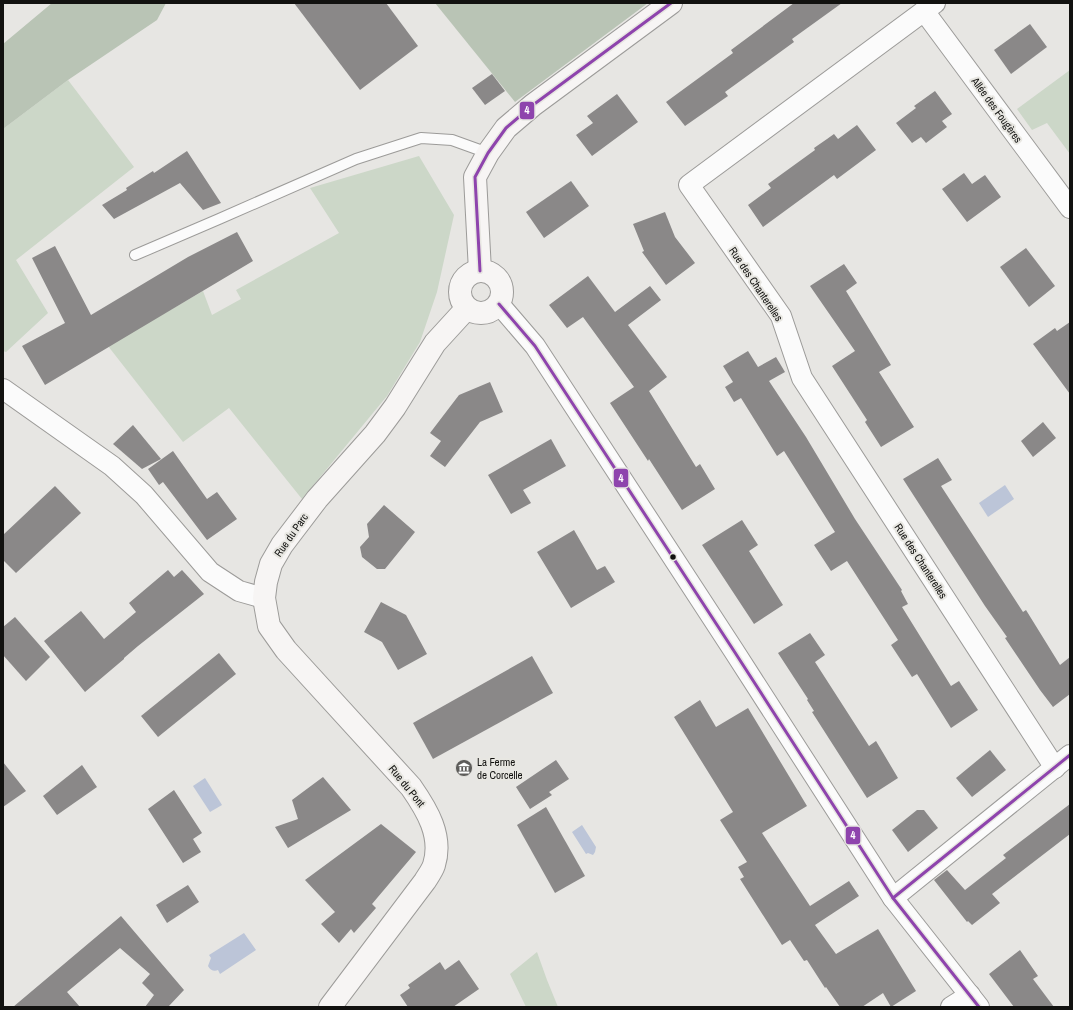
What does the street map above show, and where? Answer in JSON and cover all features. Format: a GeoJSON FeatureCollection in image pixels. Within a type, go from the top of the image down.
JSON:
{"type":"FeatureCollection","features":[{"type":"Feature","properties":{"kind":"street"},"geometry":{"type":"LineString","coordinates":[[480,271],[476,177],[488,153],[506,128],[532,105],[671,3]]}},
{"type":"Feature","properties":{"kind":"street","name":"Allée des Fougères"},"geometry":{"type":"LineString","coordinates":[[930,7],[1070,208]]}},
{"type":"Feature","properties":{"kind":"street","name":"Rue des Chanterelles"},"geometry":{"type":"LineString","coordinates":[[930,7],[688,185],[781,316],[802,378],[1055,768]]}},
{"type":"Feature","properties":{"kind":"street"},"geometry":{"type":"LineString","coordinates":[[480,271],[490,273],[497,279],[502,290],[502,297],[499,304],[488,313],[480,314],[467,308],[460,297],[461,285],[465,278],[480,271]]}},
{"type":"Feature","properties":{"kind":"street"},"geometry":{"type":"LineString","coordinates":[[499,304],[535,346],[893,898],[975,1001],[951,1007]]}},
{"type":"Feature","properties":{"kind":"street","name":"Rue du Parc"},"geometry":{"type":"LineString","coordinates":[[264,598],[266,582],[271,564],[282,545],[317,499],[375,434],[395,407],[435,343],[467,308]]}},
{"type":"Feature","properties":{"kind":"street"},"geometry":{"type":"LineString","coordinates":[[3,389],[112,466],[144,495],[210,572],[239,591],[264,598]]}},
{"type":"Feature","properties":{"kind":"street","name":"Rue du Pont"},"geometry":{"type":"LineString","coordinates":[[264,598],[269,626],[286,650],[411,787],[426,808],[434,828],[436,848],[434,865],[425,881],[330,1007]]}},
{"type":"Feature","properties":{"kind":"street"},"geometry":{"type":"LineString","coordinates":[[893,898],[1070,755]]}},
{"type":"Feature","properties":{"kind":"lane"},"geometry":{"type":"LineString","coordinates":[[135,255],[356,159],[421,138],[452,140],[488,153]]}},
{"type":"Feature","properties":{"kind":"green space"},"geometry":{"type":"Polygon","coordinates":[[[52,3],[166,3],[157,20],[68,80],[3,129],[3,44],[52,3]]]}},
{"type":"Feature","properties":{"kind":"green space"},"geometry":{"type":"Polygon","coordinates":[[[435,3],[648,3],[515,102],[435,3]]]}},
{"type":"Feature","properties":{"kind":"green space"},"geometry":{"type":"Polygon","coordinates":[[[1070,70],[1070,154],[1047,123],[1032,130],[1017,109],[1070,70]]]}},
{"type":"Feature","properties":{"kind":"green space"},"geometry":{"type":"Polygon","coordinates":[[[68,80],[134,167],[16,260],[48,313],[6,352],[3,351],[3,129],[68,80]]]}},
{"type":"Feature","properties":{"kind":"green space"},"geometry":{"type":"Polygon","coordinates":[[[419,156],[454,215],[437,292],[420,342],[387,396],[302,499],[229,408],[183,442],[108,346],[203,291],[212,315],[241,299],[236,290],[339,233],[310,188],[419,156]]]}},
{"type":"Feature","properties":{"kind":"green space"},"geometry":{"type":"Polygon","coordinates":[[[537,952],[558,1007],[526,1007],[510,974],[537,952]]]}},
{"type":"Feature","properties":{"kind":"water"},"geometry":{"type":"Polygon","coordinates":[[[1005,485],[1014,499],[988,517],[979,503],[1005,485]]]}},
{"type":"Feature","properties":{"kind":"water"},"geometry":{"type":"Polygon","coordinates":[[[205,778],[222,805],[210,812],[193,786],[205,778]]]}},
{"type":"Feature","properties":{"kind":"water"},"geometry":{"type":"Polygon","coordinates":[[[582,825],[596,847],[593,855],[588,853],[586,854],[572,832],[582,825]]]}},
{"type":"Feature","properties":{"kind":"water"},"geometry":{"type":"Polygon","coordinates":[[[244,933],[256,950],[220,974],[218,970],[214,971],[210,969],[208,966],[211,958],[209,955],[244,933]]]}},
{"type":"Feature","properties":{"kind":"building"},"geometry":{"type":"Polygon","coordinates":[[[294,3],[386,3],[418,46],[360,90],[294,3]]]}},
{"type":"Feature","properties":{"kind":"building"},"geometry":{"type":"Polygon","coordinates":[[[794,3],[842,3],[792,39],[794,42],[725,92],[728,96],[685,126],[666,102],[733,53],[731,50],[794,3]]]}},
{"type":"Feature","properties":{"kind":"building"},"geometry":{"type":"Polygon","coordinates":[[[1030,24],[1047,47],[1011,74],[994,50],[1030,24]]]}},
{"type":"Feature","properties":{"kind":"building"},"geometry":{"type":"Polygon","coordinates":[[[492,74],[505,91],[485,105],[472,88],[492,74]]]}},
{"type":"Feature","properties":{"kind":"building"},"geometry":{"type":"Polygon","coordinates":[[[935,91],[952,114],[942,121],[947,127],[926,143],[921,137],[912,143],[896,123],[916,108],[914,106],[935,91]]]}},
{"type":"Feature","properties":{"kind":"building"},"geometry":{"type":"Polygon","coordinates":[[[617,94],[638,122],[592,156],[576,135],[593,123],[587,116],[617,94]]]}},
{"type":"Feature","properties":{"kind":"building"},"geometry":{"type":"Polygon","coordinates":[[[857,125],[876,150],[837,179],[834,175],[763,227],[748,205],[771,188],[768,184],[815,150],[814,148],[834,134],[838,139],[857,125]]]}},
{"type":"Feature","properties":{"kind":"building"},"geometry":{"type":"Polygon","coordinates":[[[187,151],[221,203],[203,210],[180,183],[114,219],[102,205],[127,190],[126,188],[153,171],[154,173],[187,151]]]}},
{"type":"Feature","properties":{"kind":"building"},"geometry":{"type":"Polygon","coordinates":[[[964,173],[972,184],[985,175],[1001,197],[967,222],[942,189],[964,173]]]}},
{"type":"Feature","properties":{"kind":"building"},"geometry":{"type":"Polygon","coordinates":[[[571,181],[589,206],[544,238],[526,212],[571,181]]]}},
{"type":"Feature","properties":{"kind":"building"},"geometry":{"type":"Polygon","coordinates":[[[665,212],[675,237],[695,263],[666,285],[642,252],[644,251],[633,224],[665,212]]]}},
{"type":"Feature","properties":{"kind":"building"},"geometry":{"type":"Polygon","coordinates":[[[237,232],[253,261],[45,385],[22,346],[65,323],[32,258],[55,246],[91,315],[188,257],[237,232]]]}},
{"type":"Feature","properties":{"kind":"building"},"geometry":{"type":"Polygon","coordinates":[[[1026,248],[1055,286],[1029,307],[1000,267],[1026,248]]]}},
{"type":"Feature","properties":{"kind":"building"},"geometry":{"type":"Polygon","coordinates":[[[844,264],[857,283],[846,291],[891,365],[879,372],[914,427],[881,447],[865,422],[867,420],[832,366],[855,351],[810,286],[844,264]]]}},
{"type":"Feature","properties":{"kind":"building"},"geometry":{"type":"Polygon","coordinates":[[[588,276],[615,312],[650,286],[661,300],[628,325],[667,377],[649,391],[696,467],[700,464],[715,489],[682,510],[610,403],[634,387],[583,317],[567,328],[549,305],[588,276]]]}},
{"type":"Feature","properties":{"kind":"building"},"geometry":{"type":"Polygon","coordinates":[[[1070,322],[1070,394],[1033,344],[1055,328],[1057,331],[1070,322]]]}},
{"type":"Feature","properties":{"kind":"building"},"geometry":{"type":"Polygon","coordinates":[[[748,351],[758,367],[776,357],[785,372],[769,381],[806,437],[855,519],[902,590],[901,591],[908,604],[902,607],[951,686],[959,681],[978,710],[951,728],[917,674],[912,677],[891,645],[898,640],[847,561],[831,571],[814,545],[835,532],[784,451],[777,456],[741,398],[734,402],[725,387],[733,382],[723,366],[748,351]]]}},
{"type":"Feature","properties":{"kind":"building"},"geometry":{"type":"Polygon","coordinates":[[[490,382],[503,412],[480,422],[445,467],[430,456],[441,441],[430,433],[459,395],[490,382]]]}},
{"type":"Feature","properties":{"kind":"building"},"geometry":{"type":"Polygon","coordinates":[[[1043,422],[1056,438],[1033,457],[1021,441],[1043,422]]]}},
{"type":"Feature","properties":{"kind":"building"},"geometry":{"type":"Polygon","coordinates":[[[133,425],[161,459],[142,469],[113,444],[133,425]]]}},
{"type":"Feature","properties":{"kind":"building"},"geometry":{"type":"Polygon","coordinates":[[[551,439],[566,466],[523,490],[531,503],[511,514],[488,475],[551,439]]]}},
{"type":"Feature","properties":{"kind":"building"},"geometry":{"type":"Polygon","coordinates":[[[173,451],[207,499],[217,492],[237,519],[207,540],[163,482],[159,485],[148,469],[173,451]]]}},
{"type":"Feature","properties":{"kind":"building"},"geometry":{"type":"Polygon","coordinates":[[[938,458],[952,480],[941,486],[1023,612],[1026,610],[1060,665],[1070,657],[1070,694],[1053,707],[1005,638],[1007,637],[985,606],[903,479],[938,458]]]}},
{"type":"Feature","properties":{"kind":"building"},"geometry":{"type":"Polygon","coordinates":[[[55,486],[81,513],[16,573],[3,560],[3,535],[55,486]]]}},
{"type":"Feature","properties":{"kind":"building"},"geometry":{"type":"Polygon","coordinates":[[[384,505],[415,532],[385,569],[377,569],[362,557],[360,547],[369,537],[367,524],[384,505]]]}},
{"type":"Feature","properties":{"kind":"building"},"geometry":{"type":"Polygon","coordinates":[[[742,520],[758,545],[749,551],[783,605],[754,624],[702,545],[742,520]]]}},
{"type":"Feature","properties":{"kind":"building"},"geometry":{"type":"Polygon","coordinates":[[[574,530],[597,570],[605,566],[615,582],[571,608],[537,552],[574,530]]]}},
{"type":"Feature","properties":{"kind":"building"},"geometry":{"type":"Polygon","coordinates":[[[168,570],[174,577],[182,570],[204,594],[138,646],[85,692],[44,641],[81,611],[104,639],[136,612],[129,603],[168,570]]]}},
{"type":"Feature","properties":{"kind":"building"},"geometry":{"type":"Polygon","coordinates":[[[381,602],[406,615],[427,654],[398,670],[382,642],[364,632],[381,602]]]}},
{"type":"Feature","properties":{"kind":"building"},"geometry":{"type":"Polygon","coordinates":[[[15,617],[50,657],[26,681],[3,655],[3,627],[15,617]]]}},
{"type":"Feature","properties":{"kind":"building"},"geometry":{"type":"Polygon","coordinates":[[[810,633],[825,655],[815,662],[869,746],[876,741],[898,778],[867,798],[812,712],[814,711],[807,700],[808,699],[778,653],[810,633]]]}},
{"type":"Feature","properties":{"kind":"building"},"geometry":{"type":"Polygon","coordinates":[[[219,653],[236,674],[158,737],[141,716],[219,653]]]}},
{"type":"Feature","properties":{"kind":"building"},"geometry":{"type":"Polygon","coordinates":[[[532,656],[553,693],[433,759],[413,723],[532,656]]]}},
{"type":"Feature","properties":{"kind":"building"},"geometry":{"type":"Polygon","coordinates":[[[700,700],[716,727],[748,708],[807,806],[762,833],[810,906],[849,881],[859,896],[815,925],[836,954],[878,929],[916,991],[891,1007],[883,993],[862,1007],[840,1007],[826,987],[825,988],[807,960],[804,961],[790,940],[782,945],[740,879],[744,877],[738,867],[747,862],[720,820],[733,812],[674,717],[700,700]]]}},
{"type":"Feature","properties":{"kind":"building"},"geometry":{"type":"Polygon","coordinates":[[[990,750],[1006,770],[972,797],[956,778],[990,750]]]}},
{"type":"Feature","properties":{"kind":"building"},"geometry":{"type":"Polygon","coordinates":[[[556,760],[569,779],[549,792],[552,795],[530,809],[516,787],[556,760]]]}},
{"type":"Feature","properties":{"kind":"building"},"geometry":{"type":"Polygon","coordinates":[[[3,762],[26,791],[3,807],[3,762]]]}},
{"type":"Feature","properties":{"kind":"building"},"geometry":{"type":"Polygon","coordinates":[[[82,765],[97,787],[57,815],[43,796],[82,765]]]}},
{"type":"Feature","properties":{"kind":"building"},"geometry":{"type":"Polygon","coordinates":[[[323,777],[351,810],[288,848],[275,827],[298,819],[292,800],[323,777]]]}},
{"type":"Feature","properties":{"kind":"building"},"geometry":{"type":"Polygon","coordinates":[[[174,790],[202,833],[193,839],[201,852],[183,863],[148,809],[174,790]]]}},
{"type":"Feature","properties":{"kind":"building"},"geometry":{"type":"Polygon","coordinates":[[[1070,804],[1070,834],[992,894],[1000,903],[972,925],[968,921],[967,922],[934,880],[947,870],[965,890],[1006,858],[1003,855],[1070,804]]]}},
{"type":"Feature","properties":{"kind":"building"},"geometry":{"type":"Polygon","coordinates":[[[546,807],[585,876],[555,893],[517,825],[546,807]]]}},
{"type":"Feature","properties":{"kind":"building"},"geometry":{"type":"Polygon","coordinates":[[[917,810],[924,810],[938,828],[908,852],[892,830],[917,810]]]}},
{"type":"Feature","properties":{"kind":"building"},"geometry":{"type":"Polygon","coordinates":[[[381,824],[416,852],[372,904],[376,908],[354,933],[351,929],[339,943],[321,924],[335,912],[305,880],[381,824]]]}},
{"type":"Feature","properties":{"kind":"building"},"geometry":{"type":"Polygon","coordinates":[[[188,885],[199,902],[167,923],[156,905],[188,885]]]}},
{"type":"Feature","properties":{"kind":"building"},"geometry":{"type":"Polygon","coordinates":[[[121,916],[184,990],[168,1007],[145,1007],[154,995],[142,983],[150,974],[120,948],[67,992],[80,1007],[13,1007],[121,916]]]}},
{"type":"Feature","properties":{"kind":"building"},"geometry":{"type":"Polygon","coordinates":[[[1020,950],[1038,976],[1033,979],[1054,1007],[1014,1007],[989,974],[1020,950]]]}},
{"type":"Feature","properties":{"kind":"building"},"geometry":{"type":"Polygon","coordinates":[[[459,960],[479,989],[453,1007],[408,1007],[400,995],[410,988],[408,985],[440,962],[445,970],[459,960]]]}},
{"type":"Feature","properties":{"kind":"transit line","name":"4"},"geometry":{"type":"LineString","coordinates":[[480,271],[475,177],[488,153],[506,128],[533,105],[671,3]]}},
{"type":"Feature","properties":{"kind":"transit line","name":"4"},"geometry":{"type":"LineString","coordinates":[[499,304],[535,346],[893,898],[979,1007]]}},
{"type":"Feature","properties":{"kind":"transit line","name":"4"},"geometry":{"type":"LineString","coordinates":[[893,898],[1070,755]]}},
{"type":"Feature","properties":{"kind":"place","name":"La Ferme de Corcelle"},"geometry":{"type":"Point","coordinates":[464,768]}}]}
